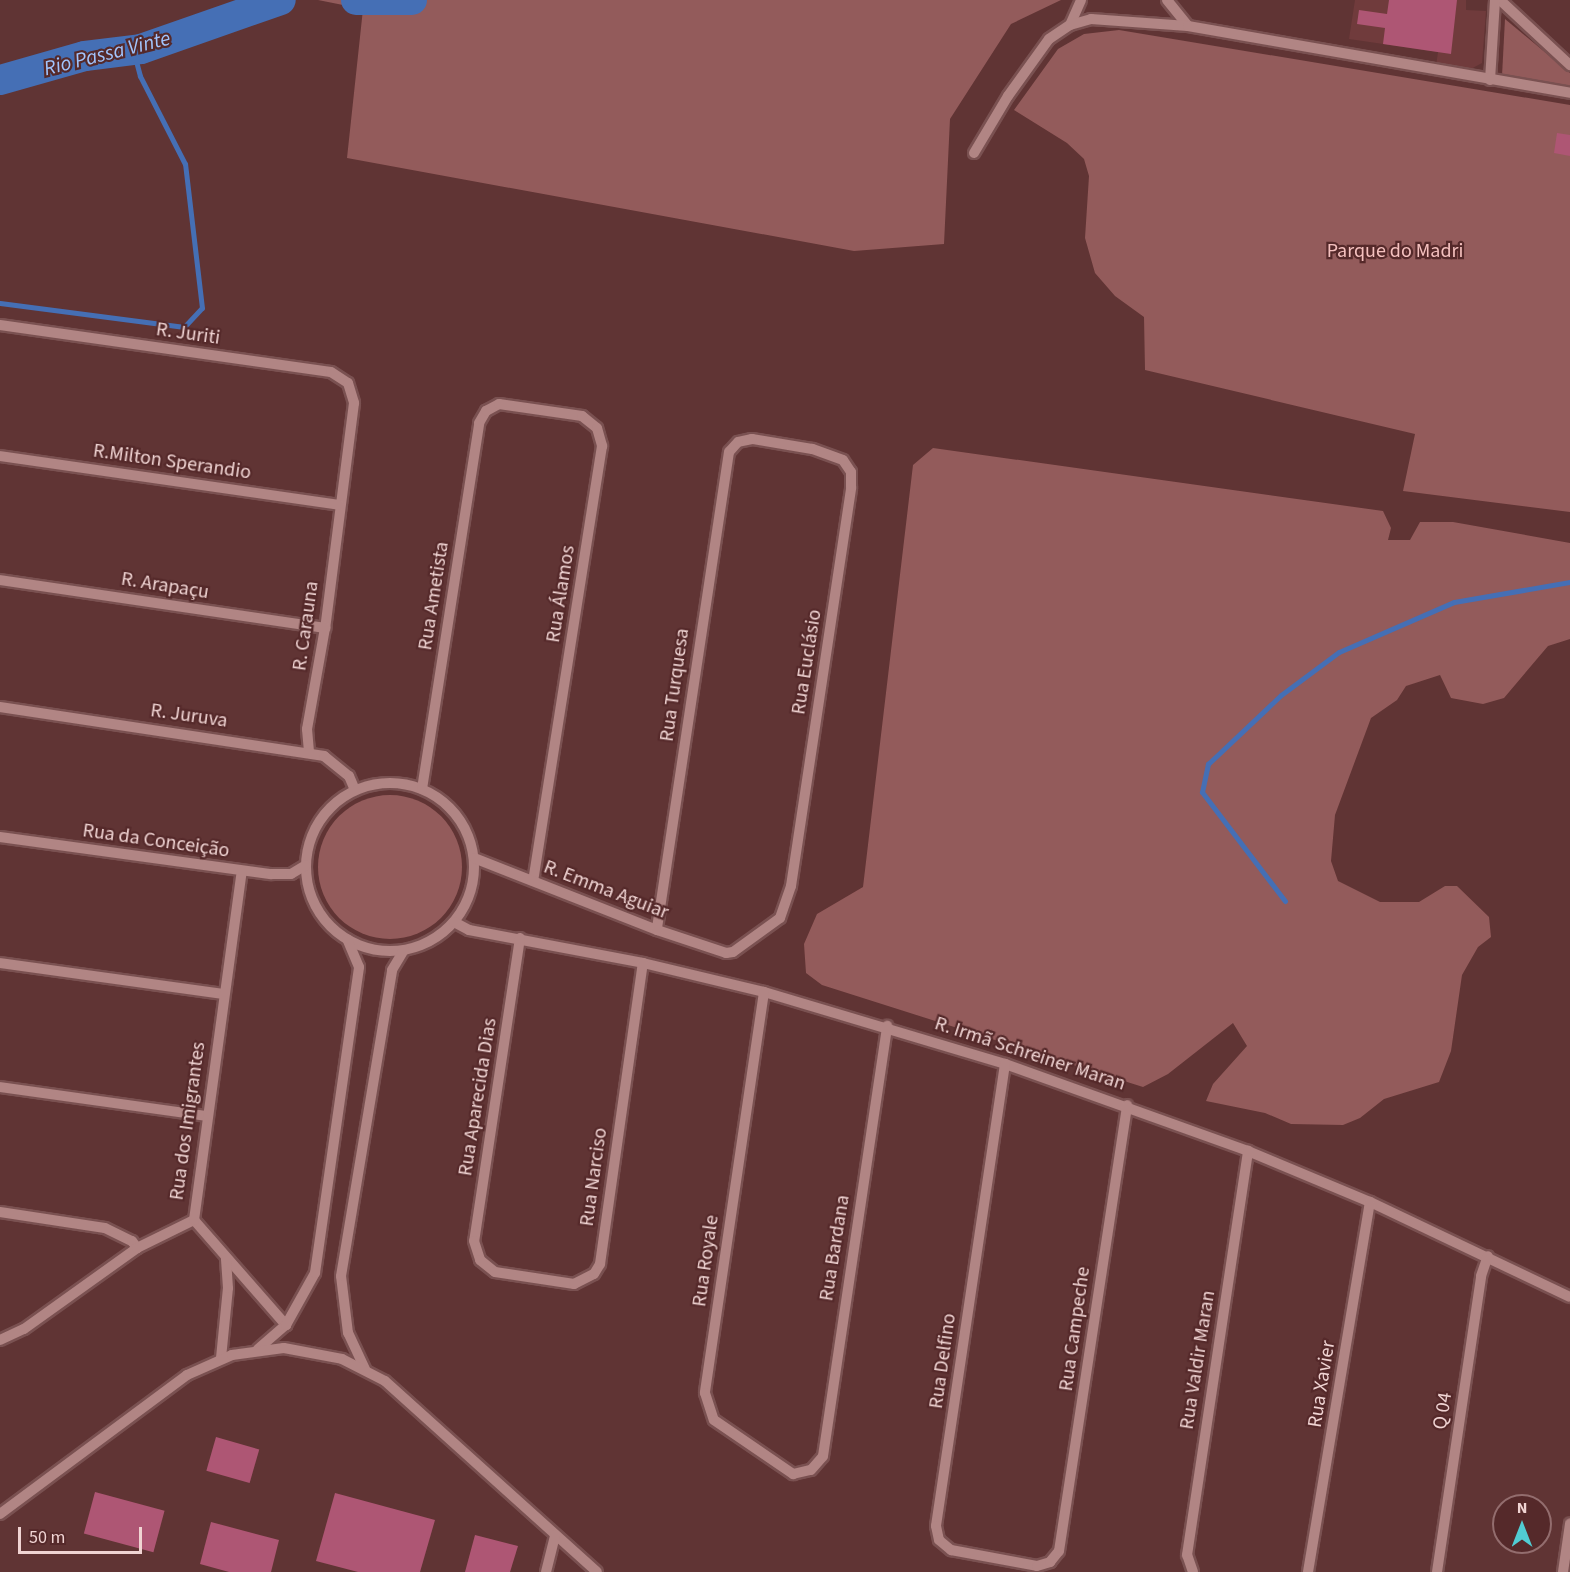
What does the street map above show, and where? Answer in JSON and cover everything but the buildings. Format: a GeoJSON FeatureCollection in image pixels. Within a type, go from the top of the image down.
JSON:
{"type":"FeatureCollection","features":[{"type":"Feature","properties":{"kind":"street"},"geometry":{"type":"LineString","coordinates":[[1070,26],[1081,0]]}},
{"type":"Feature","properties":{"kind":"street"},"geometry":{"type":"LineString","coordinates":[[1167,0],[1188,26]]}},
{"type":"Feature","properties":{"kind":"street"},"geometry":{"type":"LineString","coordinates":[[1490,80],[1495,0]]}},
{"type":"Feature","properties":{"kind":"street"},"geometry":{"type":"LineString","coordinates":[[1500,0],[1570,65]]}},
{"type":"Feature","properties":{"kind":"street"},"geometry":{"type":"LineString","coordinates":[[974,153],[1008,96],[1049,39],[1070,26],[1110,18],[1188,26],[1346,56],[1570,93]]}},
{"type":"Feature","properties":{"kind":"street","name":"R. Juriti"},"geometry":{"type":"LineString","coordinates":[[0,325],[331,372],[348,383],[354,402]]}},
{"type":"Feature","properties":{"kind":"street","name":"R. Carauna"},"geometry":{"type":"LineString","coordinates":[[309,752],[308,729],[325,628],[354,402]]}},
{"type":"Feature","properties":{"kind":"street","name":"Rua Álamos"},"geometry":{"type":"LineString","coordinates":[[486,411],[499,404],[582,416],[597,428],[602,446],[533,881]]}},
{"type":"Feature","properties":{"kind":"street","name":"Rua Ametista"},"geometry":{"type":"LineString","coordinates":[[422,789],[479,423],[486,411]]}},
{"type":"Feature","properties":{"kind":"street","name":"Rua Euclásio"},"geometry":{"type":"LineString","coordinates":[[726,953],[733,952],[780,918],[789,894],[851,487],[847,466],[833,456],[752,439],[732,446]]}},
{"type":"Feature","properties":{"kind":"street","name":"Rua Turquesa"},"geometry":{"type":"LineString","coordinates":[[657,930],[727,459],[732,446]]}},
{"type":"Feature","properties":{"kind":"street","name":"R.Milton Sperandio"},"geometry":{"type":"LineString","coordinates":[[0,456],[339,505]]}},
{"type":"Feature","properties":{"kind":"street","name":"R. Arapaçu"},"geometry":{"type":"LineString","coordinates":[[0,580],[325,628]]}},
{"type":"Feature","properties":{"kind":"street","name":"R. Juruva"},"geometry":{"type":"LineString","coordinates":[[0,707],[309,752],[338,764],[355,790]]}},
{"type":"Feature","properties":{"kind":"street"},"geometry":{"type":"LineString","coordinates":[[258,1349],[286,1325],[315,1273],[359,967],[347,939],[316,908],[306,865],[307,849],[319,821],[329,808],[355,790],[396,783],[422,789],[457,815],[470,840],[474,858],[469,897],[454,922],[431,940],[404,950],[374,950],[347,939]]}},
{"type":"Feature","properties":{"kind":"street","name":"Rua da Conceição"},"geometry":{"type":"LineString","coordinates":[[0,837],[242,871],[291,874],[306,865]]}},
{"type":"Feature","properties":{"kind":"street","name":"R. Emma Aguiar"},"geometry":{"type":"LineString","coordinates":[[474,858],[657,930],[726,953]]}},
{"type":"Feature","properties":{"kind":"street","name":"Rua dos Imigrantes"},"geometry":{"type":"LineString","coordinates":[[0,1340],[24,1329],[137,1248],[194,1220],[206,1116],[242,871]]}},
{"type":"Feature","properties":{"kind":"street","name":"R. Irmã Schreiner Maran"},"geometry":{"type":"LineString","coordinates":[[454,922],[469,930],[643,963],[764,992],[887,1026],[1005,1064],[1127,1105],[1248,1151],[1370,1202],[1488,1256],[1570,1297]]}},
{"type":"Feature","properties":{"kind":"street","name":"Rua Aparecida Dias"},"geometry":{"type":"LineString","coordinates":[[480,1260],[474,1241],[520,938]]}},
{"type":"Feature","properties":{"kind":"street"},"geometry":{"type":"LineString","coordinates":[[365,1369],[348,1333],[341,1276],[392,970],[404,950]]}},
{"type":"Feature","properties":{"kind":"street"},"geometry":{"type":"LineString","coordinates":[[0,963],[224,994]]}},
{"type":"Feature","properties":{"kind":"street","name":"Rua Narciso"},"geometry":{"type":"LineString","coordinates":[[480,1260],[495,1272],[574,1284],[594,1274],[600,1264],[643,963]]}},
{"type":"Feature","properties":{"kind":"street","name":"Rua Royale"},"geometry":{"type":"LineString","coordinates":[[764,992],[705,1393],[714,1420],[723,1427],[784,1471],[802,1474],[811,1470]]}},
{"type":"Feature","properties":{"kind":"street","name":"Rua Bardana"},"geometry":{"type":"LineString","coordinates":[[811,1470],[822,1456],[887,1026]]}},
{"type":"Feature","properties":{"kind":"street","name":"Rua Delfino"},"geometry":{"type":"LineString","coordinates":[[1005,1064],[936,1533],[951,1550],[1037,1566],[1056,1557]]}},
{"type":"Feature","properties":{"kind":"street"},"geometry":{"type":"LineString","coordinates":[[0,1087],[206,1116]]}},
{"type":"Feature","properties":{"kind":"street","name":"Rua Campeche"},"geometry":{"type":"LineString","coordinates":[[1056,1557],[1061,1545],[1127,1105]]}},
{"type":"Feature","properties":{"kind":"street","name":"Rua Valdir Maran"},"geometry":{"type":"LineString","coordinates":[[1193,1572],[1187,1555],[1248,1151]]}},
{"type":"Feature","properties":{"kind":"street","name":"Rua Xavier"},"geometry":{"type":"LineString","coordinates":[[1308,1572],[1370,1202]]}},
{"type":"Feature","properties":{"kind":"street"},"geometry":{"type":"LineString","coordinates":[[0,1212],[105,1228],[132,1240],[137,1248]]}},
{"type":"Feature","properties":{"kind":"street"},"geometry":{"type":"LineString","coordinates":[[194,1220],[286,1325]]}},
{"type":"Feature","properties":{"kind":"street","name":"Q 04"},"geometry":{"type":"LineString","coordinates":[[1437,1572],[1481,1276],[1488,1256]]}},
{"type":"Feature","properties":{"kind":"street"},"geometry":{"type":"LineString","coordinates":[[221,1358],[228,1288],[226,1258]]}},
{"type":"Feature","properties":{"kind":"street"},"geometry":{"type":"LineString","coordinates":[[0,1514],[187,1375],[221,1358],[258,1349],[316,1352],[365,1369],[416,1406],[597,1572]]}},
{"type":"Feature","properties":{"kind":"street"},"geometry":{"type":"LineString","coordinates":[[1563,1572],[1570,1524]]}},
{"type":"Feature","properties":{"kind":"street"},"geometry":{"type":"LineString","coordinates":[[546,1572],[555,1535]]}},
{"type":"Feature","properties":{"kind":"shaded area"},"geometry":{"type":"Polygon","coordinates":[[[1355,0],[1466,0],[1466,10],[1486,11],[1482,63],[1467,71],[1436,66],[1438,52],[1349,39],[1355,0]]]}},
{"type":"Feature","properties":{"kind":"green space"},"geometry":{"type":"Polygon","coordinates":[[[318,0],[1061,0],[1011,24],[950,119],[944,244],[854,251],[347,158],[363,9],[318,0]]]}},
{"type":"Feature","properties":{"kind":"green space"},"geometry":{"type":"Polygon","coordinates":[[[1505,19],[1570,73],[1570,88],[1502,76],[1505,19]]]}},
{"type":"Feature","properties":{"kind":"green space","name":"Parque do Madri"},"geometry":{"type":"Polygon","coordinates":[[[1119,30],[1570,105],[1570,512],[1403,491],[1415,434],[1145,370],[1144,317],[1115,296],[1095,273],[1085,238],[1089,176],[1084,159],[1067,143],[1014,110],[1058,49],[1084,34],[1119,30]]]}},
{"type":"Feature","properties":{"kind":"green space"},"geometry":{"type":"Polygon","coordinates":[[[933,448],[1383,511],[1391,528],[1388,540],[1410,540],[1420,522],[1453,522],[1570,543],[1570,639],[1548,646],[1504,698],[1483,704],[1451,698],[1440,675],[1406,686],[1397,700],[1371,718],[1335,815],[1331,861],[1338,881],[1380,902],[1419,902],[1445,886],[1457,886],[1489,917],[1491,937],[1478,947],[1462,975],[1451,1051],[1439,1082],[1384,1099],[1360,1118],[1343,1125],[1291,1124],[1265,1113],[1206,1101],[1213,1084],[1247,1046],[1233,1023],[1168,1074],[1143,1087],[822,985],[806,973],[804,944],[817,914],[863,887],[913,465],[933,448]]]}},
{"type":"Feature","properties":{"kind":"green space"},"geometry":{"type":"Polygon","coordinates":[[[390,795],[417,801],[441,816],[456,840],[462,867],[456,894],[441,918],[417,933],[390,939],[363,933],[339,918],[324,894],[318,867],[324,840],[339,816],[363,801],[390,795]]]}},
{"type":"Feature","properties":{"kind":"waterway","name":"Rio Passa Vinte"},"geometry":{"type":"LineString","coordinates":[[0,80],[85,56],[141,49],[281,0]]}},
{"type":"Feature","properties":{"kind":"waterway","name":"Rio Passa Vinte"},"geometry":{"type":"LineString","coordinates":[[356,0],[412,0]]}},
{"type":"Feature","properties":{"kind":"waterway"},"geometry":{"type":"LineString","coordinates":[[0,303],[184,327],[202,308],[185,164],[140,76],[135,57],[141,49]]}},
{"type":"Feature","properties":{"kind":"waterway"},"geometry":{"type":"LineString","coordinates":[[1285,901],[1202,792],[1208,764],[1281,695],[1339,652],[1454,602],[1570,582]]}}]}
